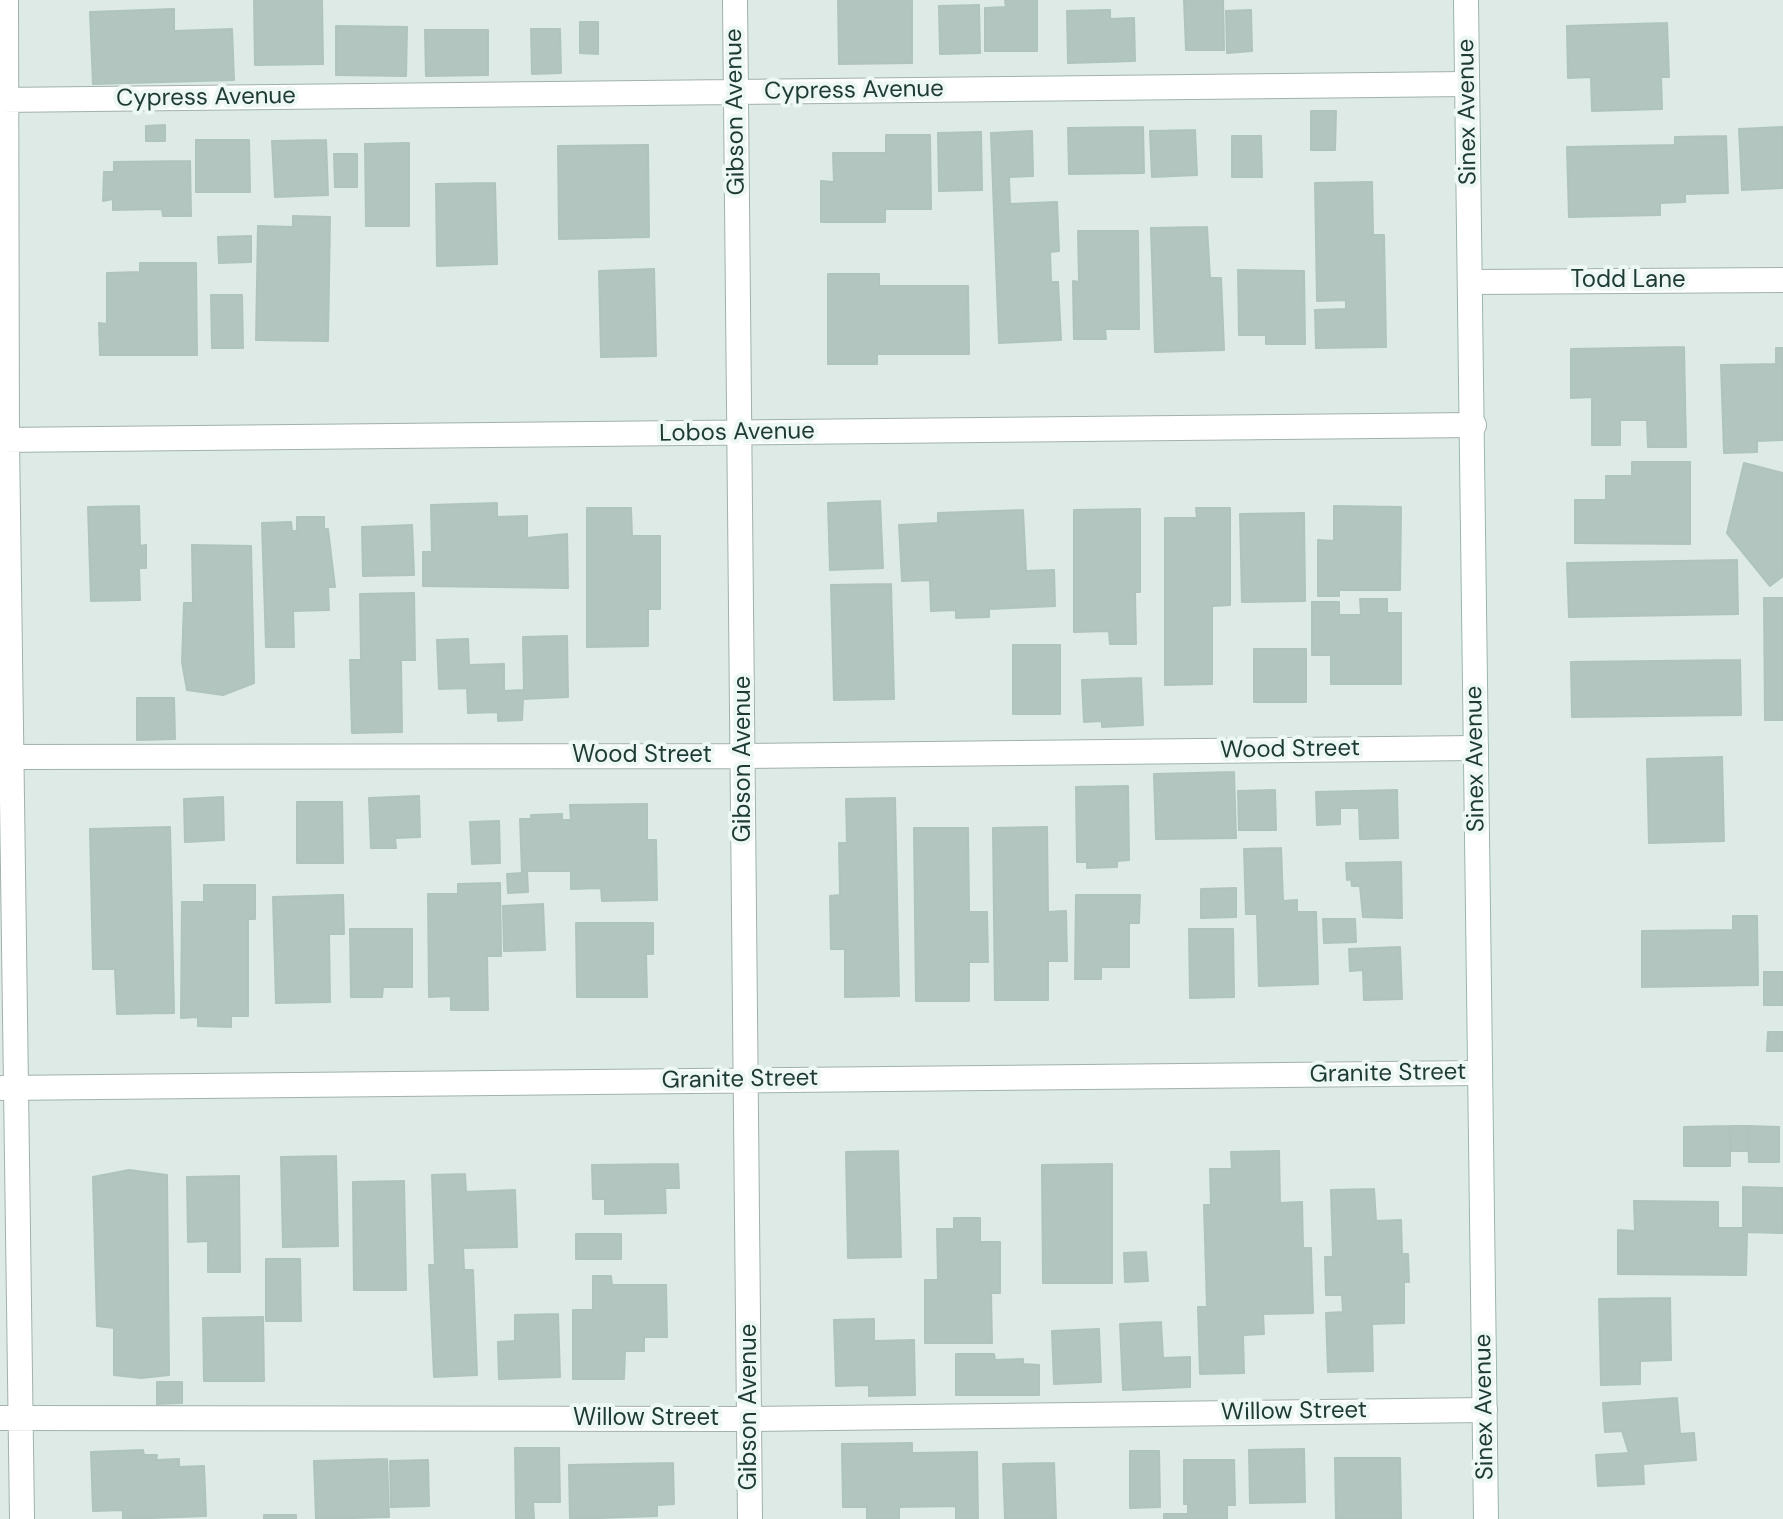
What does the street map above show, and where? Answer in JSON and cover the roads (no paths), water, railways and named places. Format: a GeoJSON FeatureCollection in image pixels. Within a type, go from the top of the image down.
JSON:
{"type":"FeatureCollection","features":[{"type":"Feature","properties":{"kind":"street"},"geometry":{"type":"LineString","coordinates":[[6,0],[4,440],[11,1418],[22,1519]]}},
{"type":"Feature","properties":{"kind":"street","name":"Gibson Avenue"},"geometry":{"type":"LineString","coordinates":[[735,0],[750,1519]]}},
{"type":"Feature","properties":{"kind":"street","name":"Sinex Avenue"},"geometry":{"type":"LineString","coordinates":[[1466,0],[1474,425],[1486,1519]]}},
{"type":"Feature","properties":{"kind":"street","name":"Cypress Avenue"},"geometry":{"type":"LineString","coordinates":[[4,100],[1467,84]]}},
{"type":"Feature","properties":{"kind":"street","name":"Todd Lane"},"geometry":{"type":"LineString","coordinates":[[1472,282],[1783,280]]}},
{"type":"Feature","properties":{"kind":"street","name":"Lobos Avenue"},"geometry":{"type":"LineString","coordinates":[[4,440],[1474,425]]}},
{"type":"Feature","properties":{"kind":"street","name":"Wood Street"},"geometry":{"type":"LineString","coordinates":[[6,757],[744,756],[1476,748]]}},
{"type":"Feature","properties":{"kind":"street","name":"Granite Street"},"geometry":{"type":"LineString","coordinates":[[8,1088],[1480,1073]]}},
{"type":"Feature","properties":{"kind":"street","name":"Willow Street"},"geometry":{"type":"LineString","coordinates":[[11,1418],[750,1419],[1485,1410]]}}]}
